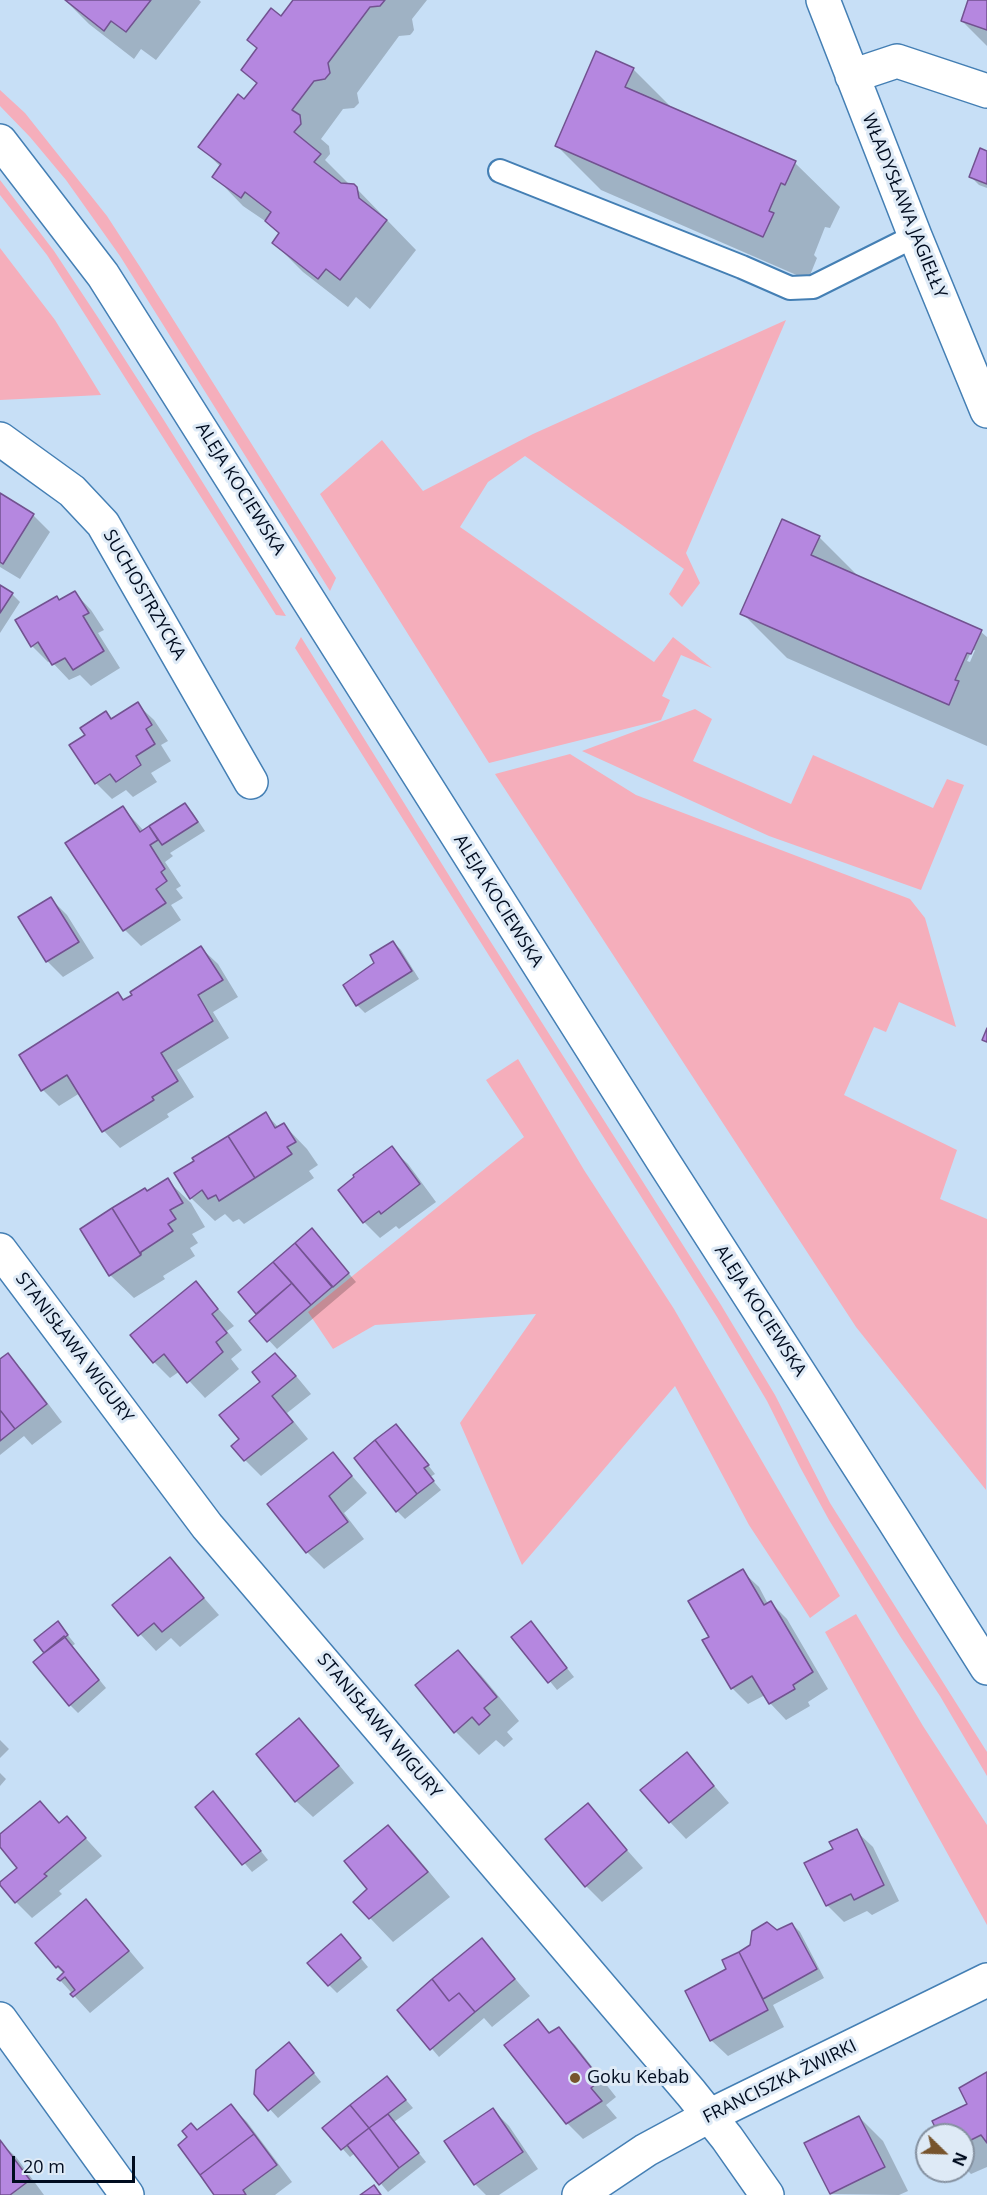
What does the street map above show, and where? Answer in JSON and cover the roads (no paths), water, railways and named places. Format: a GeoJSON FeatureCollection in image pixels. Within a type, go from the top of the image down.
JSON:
{"type":"FeatureCollection","features":[{"type":"Feature","properties":{"kind":"street","name":"WŁADYSŁAWA JAGIEŁŁY"},"geometry":{"type":"LineString","coordinates":[[823,0],[915,236],[987,411]]}},
{"type":"Feature","properties":{"kind":"street"},"geometry":{"type":"LineString","coordinates":[[852,76],[897,61],[987,91]]}},
{"type":"Feature","properties":{"kind":"street","name":"ALEJA KOCIEWSKA"},"geometry":{"type":"LineString","coordinates":[[0,141],[103,275],[650,1141],[894,1519],[987,1668]]}},
{"type":"Feature","properties":{"kind":"street","name":"SUCHOSTRZYCKA"},"geometry":{"type":"LineString","coordinates":[[0,440],[72,491],[103,524],[251,782]]}},
{"type":"Feature","properties":{"kind":"street","name":"STANISŁAWA WIGURY"},"geometry":{"type":"LineString","coordinates":[[0,1250],[207,1526],[691,2093],[728,2138],[767,2195]]}},
{"type":"Feature","properties":{"kind":"street","name":"FRANCISZKA ŻWIRKI"},"geometry":{"type":"LineString","coordinates":[[579,2195],[646,2151],[709,2116],[987,1980]]}},
{"type":"Feature","properties":{"kind":"street"},"geometry":{"type":"LineString","coordinates":[[0,2019],[127,2195]]}},
{"type":"Feature","properties":{"kind":"lane"},"geometry":{"type":"LineString","coordinates":[[500,171],[790,288],[813,287],[915,236]]}},
{"type":"Feature","properties":{"kind":"place","name":"Goku Kebab"},"geometry":{"type":"Point","coordinates":[575,2078]}}]}
